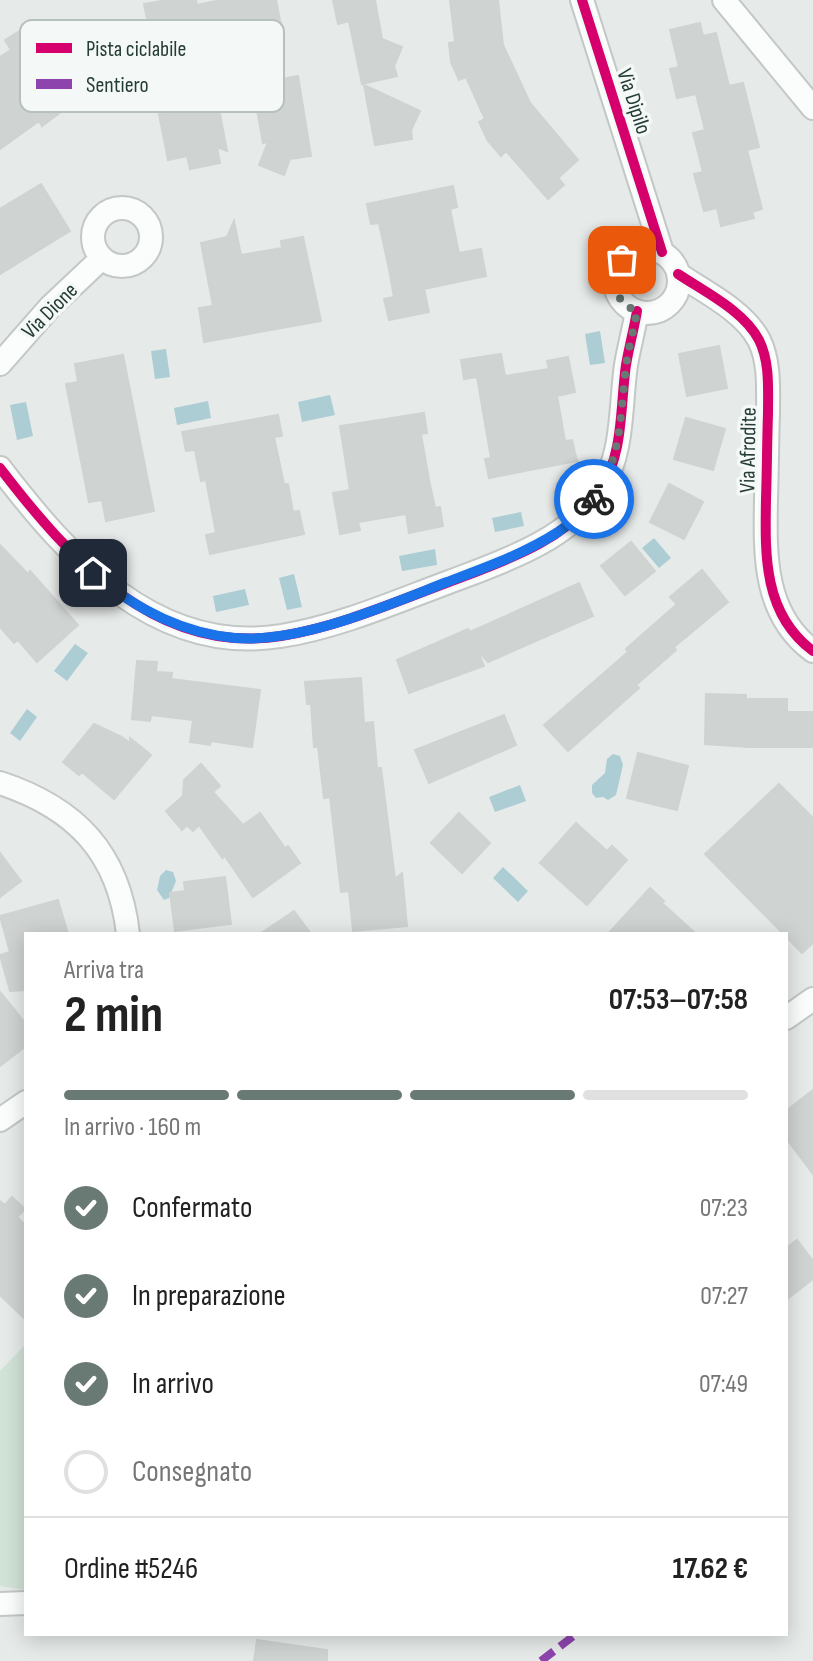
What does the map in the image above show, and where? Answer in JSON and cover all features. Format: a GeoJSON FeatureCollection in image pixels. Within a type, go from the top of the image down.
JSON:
{"type":"FeatureCollection","features":[{"type":"Feature","properties":{"kind":"street","name":"Via Dipilo"},"geometry":{"type":"LineString","coordinates":[[582,0],[650,214],[656,250]]}},
{"type":"Feature","properties":{"kind":"street"},"geometry":{"type":"LineString","coordinates":[[724,0],[813,108]]}},
{"type":"Feature","properties":{"kind":"street"},"geometry":{"type":"LineString","coordinates":[[639,249],[656,250],[670,258],[678,274],[676,295],[670,303],[650,313],[625,305],[614,279],[622,260],[639,249]]}},
{"type":"Feature","properties":{"kind":"street","name":"Via Dione"},"geometry":{"type":"LineString","coordinates":[[0,364],[42,315],[102,258]]}},
{"type":"Feature","properties":{"kind":"street","name":"Via Afrodite"},"geometry":{"type":"LineString","coordinates":[[678,274],[739,317],[756,335],[762,349],[768,394],[765,549],[768,576],[783,618],[794,634],[813,651]]}},
{"type":"Feature","properties":{"kind":"street"},"geometry":{"type":"LineString","coordinates":[[0,468],[46,524],[93,573],[125,600],[152,615],[185,627],[239,638],[278,636],[314,629],[413,595],[526,549],[558,531],[585,509],[602,487],[613,463],[637,311]]}},
{"type":"Feature","properties":{"kind":"street"},"geometry":{"type":"LineString","coordinates":[[0,783],[47,803],[68,816],[92,838],[112,873],[127,932]]}},
{"type":"Feature","properties":{"kind":"street"},"geometry":{"type":"LineString","coordinates":[[788,1017],[813,999]]}},
{"type":"Feature","properties":{"kind":"street"},"geometry":{"type":"LineString","coordinates":[[0,1120],[24,1103]]}},
{"type":"Feature","properties":{"kind":"street"},"geometry":{"type":"LineString","coordinates":[[0,1604],[24,1603]]}},
{"type":"Feature","properties":{"kind":"green space"},"geometry":{"type":"Polygon","coordinates":[[[24,1346],[24,1590],[0,1586],[0,1371],[24,1346]]]}},
{"type":"Feature","properties":{"kind":"water"},"geometry":{"type":"Polygon","coordinates":[[[600,331],[605,363],[590,365],[585,334],[600,331]]]}},
{"type":"Feature","properties":{"kind":"water"},"geometry":{"type":"Polygon","coordinates":[[[166,349],[170,377],[155,379],[151,351],[166,349]]]}},
{"type":"Feature","properties":{"kind":"water"},"geometry":{"type":"Polygon","coordinates":[[[330,395],[335,415],[302,422],[298,402],[330,395]]]}},
{"type":"Feature","properties":{"kind":"water"},"geometry":{"type":"Polygon","coordinates":[[[208,401],[211,418],[177,425],[174,408],[208,401]]]}},
{"type":"Feature","properties":{"kind":"water"},"geometry":{"type":"Polygon","coordinates":[[[26,402],[33,436],[17,440],[10,405],[26,402]]]}},
{"type":"Feature","properties":{"kind":"water"},"geometry":{"type":"Polygon","coordinates":[[[521,512],[524,526],[495,532],[492,518],[521,512]]]}},
{"type":"Feature","properties":{"kind":"water"},"geometry":{"type":"Polygon","coordinates":[[[654,538],[671,558],[659,568],[642,548],[654,538]]]}},
{"type":"Feature","properties":{"kind":"water"},"geometry":{"type":"Polygon","coordinates":[[[435,549],[437,565],[402,571],[399,556],[435,549]]]}},
{"type":"Feature","properties":{"kind":"water"},"geometry":{"type":"Polygon","coordinates":[[[294,574],[302,607],[287,610],[279,578],[294,574]]]}},
{"type":"Feature","properties":{"kind":"water"},"geometry":{"type":"Polygon","coordinates":[[[245,589],[249,605],[216,612],[213,596],[245,589]]]}},
{"type":"Feature","properties":{"kind":"water"},"geometry":{"type":"Polygon","coordinates":[[[75,644],[88,653],[67,681],[54,671],[75,644]]]}},
{"type":"Feature","properties":{"kind":"water"},"geometry":{"type":"Polygon","coordinates":[[[27,709],[37,717],[20,741],[10,733],[27,709]]]}},
{"type":"Feature","properties":{"kind":"water"},"geometry":{"type":"Polygon","coordinates":[[[613,754],[620,756],[623,765],[616,795],[608,800],[596,798],[592,785],[605,773],[607,759],[613,754]]]}},
{"type":"Feature","properties":{"kind":"water"},"geometry":{"type":"Polygon","coordinates":[[[520,785],[526,801],[495,812],[489,797],[520,785]]]}},
{"type":"Feature","properties":{"kind":"water"},"geometry":{"type":"Polygon","coordinates":[[[503,867],[528,891],[518,902],[493,878],[503,867]]]}},
{"type":"Feature","properties":{"kind":"water"},"geometry":{"type":"Polygon","coordinates":[[[166,870],[173,872],[176,881],[169,898],[164,900],[157,890],[160,876],[166,870]]]}},
{"type":"Feature","properties":{"kind":"building"},"geometry":{"type":"Polygon","coordinates":[[[167,0],[196,0],[197,5],[221,0],[276,0],[280,20],[147,20],[144,4],[167,0]]]}},
{"type":"Feature","properties":{"kind":"building"},"geometry":{"type":"Polygon","coordinates":[[[333,0],[375,0],[382,39],[402,47],[394,66],[397,76],[362,84],[349,21],[338,24],[333,0]]]}},
{"type":"Feature","properties":{"kind":"building"},"geometry":{"type":"Polygon","coordinates":[[[450,0],[498,0],[503,45],[530,103],[578,160],[558,178],[564,185],[548,199],[506,151],[501,156],[488,141],[479,122],[485,119],[466,77],[459,80],[451,62],[449,43],[455,42],[450,0]]]}},
{"type":"Feature","properties":{"kind":"building"},"geometry":{"type":"Polygon","coordinates":[[[700,23],[703,36],[716,33],[729,86],[743,83],[759,147],[747,150],[762,209],[752,212],[754,218],[721,226],[717,208],[704,211],[694,174],[703,172],[693,133],[705,130],[696,94],[677,98],[670,69],[679,67],[670,30],[700,23]]]}},
{"type":"Feature","properties":{"kind":"building"},"geometry":{"type":"Polygon","coordinates":[[[20,31],[20,112],[61,112],[42,126],[39,121],[0,149],[0,57],[11,50],[5,40],[20,31]]]}},
{"type":"Feature","properties":{"kind":"building"},"geometry":{"type":"Polygon","coordinates":[[[298,76],[311,156],[290,159],[284,175],[259,165],[268,142],[263,143],[257,112],[284,112],[284,79],[298,76]]]}},
{"type":"Feature","properties":{"kind":"building"},"geometry":{"type":"Polygon","coordinates":[[[364,85],[420,111],[411,130],[412,139],[375,145],[364,85]]]}},
{"type":"Feature","properties":{"kind":"building"},"geometry":{"type":"Polygon","coordinates":[[[159,112],[220,112],[227,151],[217,147],[220,163],[190,169],[187,156],[168,160],[159,112]]]}},
{"type":"Feature","properties":{"kind":"building"},"geometry":{"type":"Polygon","coordinates":[[[41,184],[70,231],[0,274],[0,209],[41,184]]]}},
{"type":"Feature","properties":{"kind":"building"},"geometry":{"type":"Polygon","coordinates":[[[453,186],[457,207],[450,209],[459,253],[481,249],[486,276],[424,289],[429,312],[389,320],[384,299],[394,297],[389,269],[379,223],[371,224],[367,204],[453,186]]]}},
{"type":"Feature","properties":{"kind":"building"},"geometry":{"type":"Polygon","coordinates":[[[234,221],[241,255],[282,248],[281,241],[303,237],[321,321],[204,342],[199,308],[213,306],[201,243],[227,237],[234,221]]]}},
{"type":"Feature","properties":{"kind":"building"},"geometry":{"type":"Polygon","coordinates":[[[719,346],[727,388],[687,396],[679,354],[719,346]]]}},
{"type":"Feature","properties":{"kind":"building"},"geometry":{"type":"Polygon","coordinates":[[[501,354],[505,376],[549,369],[547,361],[568,357],[575,392],[557,396],[565,441],[572,440],[577,461],[489,478],[485,459],[491,458],[477,377],[464,379],[461,360],[501,354]]]}},
{"type":"Feature","properties":{"kind":"building"},"geometry":{"type":"Polygon","coordinates":[[[123,355],[154,511],[106,521],[102,500],[89,502],[66,384],[78,382],[75,364],[123,355]]]}},
{"type":"Feature","properties":{"kind":"building"},"geometry":{"type":"Polygon","coordinates":[[[424,413],[427,433],[421,434],[435,508],[440,507],[443,526],[409,533],[406,514],[358,522],[360,530],[340,534],[333,493],[350,490],[340,426],[424,413]]]}},
{"type":"Feature","properties":{"kind":"building"},"geometry":{"type":"Polygon","coordinates":[[[278,415],[282,436],[274,437],[284,484],[288,484],[293,512],[299,511],[304,534],[210,554],[206,535],[216,533],[206,480],[201,481],[195,450],[186,451],[182,432],[278,415]]]}},
{"type":"Feature","properties":{"kind":"building"},"geometry":{"type":"Polygon","coordinates":[[[686,418],[725,429],[713,470],[674,459],[686,418]]]}},
{"type":"Feature","properties":{"kind":"building"},"geometry":{"type":"Polygon","coordinates":[[[669,484],[703,502],[684,539],[650,522],[669,484]]]}},
{"type":"Feature","properties":{"kind":"building"},"geometry":{"type":"Polygon","coordinates":[[[631,542],[655,571],[625,595],[601,566],[631,542]]]}},
{"type":"Feature","properties":{"kind":"building"},"geometry":{"type":"Polygon","coordinates":[[[0,545],[28,574],[30,571],[78,625],[37,662],[18,640],[14,643],[0,627],[0,545]]]}},
{"type":"Feature","properties":{"kind":"building"},"geometry":{"type":"Polygon","coordinates":[[[702,570],[728,602],[674,647],[676,650],[636,685],[639,688],[568,751],[544,725],[628,652],[626,649],[677,604],[670,597],[702,570]]]}},
{"type":"Feature","properties":{"kind":"building"},"geometry":{"type":"Polygon","coordinates":[[[579,583],[593,616],[488,662],[477,650],[484,666],[409,693],[397,660],[468,629],[470,632],[579,583]]]}},
{"type":"Feature","properties":{"kind":"building"},"geometry":{"type":"Polygon","coordinates":[[[137,661],[157,662],[156,672],[172,673],[171,679],[260,690],[252,747],[211,741],[210,745],[190,742],[193,720],[151,715],[150,721],[132,719],[137,661]]]}},
{"type":"Feature","properties":{"kind":"building"},"geometry":{"type":"Polygon","coordinates":[[[361,678],[364,723],[373,722],[377,768],[381,768],[395,879],[402,873],[407,926],[353,931],[349,891],[341,892],[330,797],[324,798],[305,682],[361,678]]]}},
{"type":"Feature","properties":{"kind":"building"},"geometry":{"type":"Polygon","coordinates":[[[706,694],[746,695],[746,699],[787,699],[787,712],[813,712],[813,747],[705,744],[706,694]]]}},
{"type":"Feature","properties":{"kind":"building"},"geometry":{"type":"Polygon","coordinates":[[[504,715],[516,745],[429,783],[415,750],[504,715]]]}},
{"type":"Feature","properties":{"kind":"building"},"geometry":{"type":"Polygon","coordinates":[[[94,724],[130,743],[130,738],[151,755],[114,799],[82,772],[79,775],[63,762],[94,724]]]}},
{"type":"Feature","properties":{"kind":"building"},"geometry":{"type":"Polygon","coordinates":[[[638,753],[688,766],[677,810],[627,798],[638,753]]]}},
{"type":"Feature","properties":{"kind":"building"},"geometry":{"type":"Polygon","coordinates":[[[201,764],[220,786],[213,792],[243,825],[260,813],[300,863],[253,897],[199,825],[193,831],[187,825],[182,830],[166,811],[183,796],[184,780],[201,764]]]}},
{"type":"Feature","properties":{"kind":"building"},"geometry":{"type":"Polygon","coordinates":[[[779,784],[813,818],[813,943],[802,953],[788,939],[788,932],[781,932],[705,854],[779,784]]]}},
{"type":"Feature","properties":{"kind":"building"},"geometry":{"type":"Polygon","coordinates":[[[459,813],[490,843],[462,873],[431,843],[459,813]]]}},
{"type":"Feature","properties":{"kind":"building"},"geometry":{"type":"Polygon","coordinates":[[[576,823],[607,851],[612,846],[627,860],[587,905],[540,863],[576,823]]]}},
{"type":"Feature","properties":{"kind":"building"},"geometry":{"type":"Polygon","coordinates":[[[0,853],[21,881],[0,897],[0,853]]]}},
{"type":"Feature","properties":{"kind":"building"},"geometry":{"type":"Polygon","coordinates":[[[225,877],[231,924],[175,931],[170,893],[185,891],[184,882],[225,877]]]}},
{"type":"Feature","properties":{"kind":"building"},"geometry":{"type":"Polygon","coordinates":[[[650,888],[694,932],[610,932],[650,888]]]}},
{"type":"Feature","properties":{"kind":"building"},"geometry":{"type":"Polygon","coordinates":[[[58,900],[67,932],[24,932],[24,990],[10,991],[0,955],[10,952],[0,916],[58,900]]]}},
{"type":"Feature","properties":{"kind":"building"},"geometry":{"type":"Polygon","coordinates":[[[294,911],[310,932],[263,932],[294,911]]]}},
{"type":"Feature","properties":{"kind":"building"},"geometry":{"type":"Polygon","coordinates":[[[0,992],[24,1022],[24,1048],[0,1066],[0,992]]]}},
{"type":"Feature","properties":{"kind":"building"},"geometry":{"type":"Polygon","coordinates":[[[813,1090],[813,1174],[788,1141],[788,1109],[813,1090]]]}},
{"type":"Feature","properties":{"kind":"building"},"geometry":{"type":"Polygon","coordinates":[[[12,1197],[24,1208],[17,1217],[24,1224],[24,1318],[0,1295],[0,1201],[5,1205],[12,1197]]]}},
{"type":"Feature","properties":{"kind":"building"},"geometry":{"type":"Polygon","coordinates":[[[797,1240],[813,1261],[813,1279],[788,1298],[788,1247],[797,1240]]]}},
{"type":"Feature","properties":{"kind":"building"},"geometry":{"type":"Polygon","coordinates":[[[257,1640],[327,1650],[327,1661],[254,1661],[257,1640]]]}},
{"type":"Feature","properties":{"kind":"marked path"},"geometry":{"type":"LineString","coordinates":[[541,1661],[573,1636]]}},
{"type":"Feature","properties":{"kind":"cycle path"},"geometry":{"type":"LineString","coordinates":[[582,0],[662,252]]}},
{"type":"Feature","properties":{"kind":"cycle path"},"geometry":{"type":"LineString","coordinates":[[678,274],[734,311],[752,330],[763,348],[768,385],[766,541],[770,582],[784,619],[813,651]]}},
{"type":"Feature","properties":{"kind":"cycle path"},"geometry":{"type":"LineString","coordinates":[[0,468],[55,535],[86,566],[155,615],[194,631],[236,638],[281,636],[324,627],[512,557],[553,536],[588,507],[601,489],[614,460],[626,365],[637,311]]}},
{"type":"Feature","properties":{"kind":"way so far"},"geometry":{"type":"LineString","coordinates":[[594,499],[613,463],[637,311],[625,305],[615,289],[614,279],[622,260]]}},
{"type":"Feature","properties":{"kind":"route"},"geometry":{"type":"LineString","coordinates":[[93,573],[125,600],[171,623],[229,637],[278,636],[314,629],[413,595],[526,549],[558,531],[594,499]]}}]}
